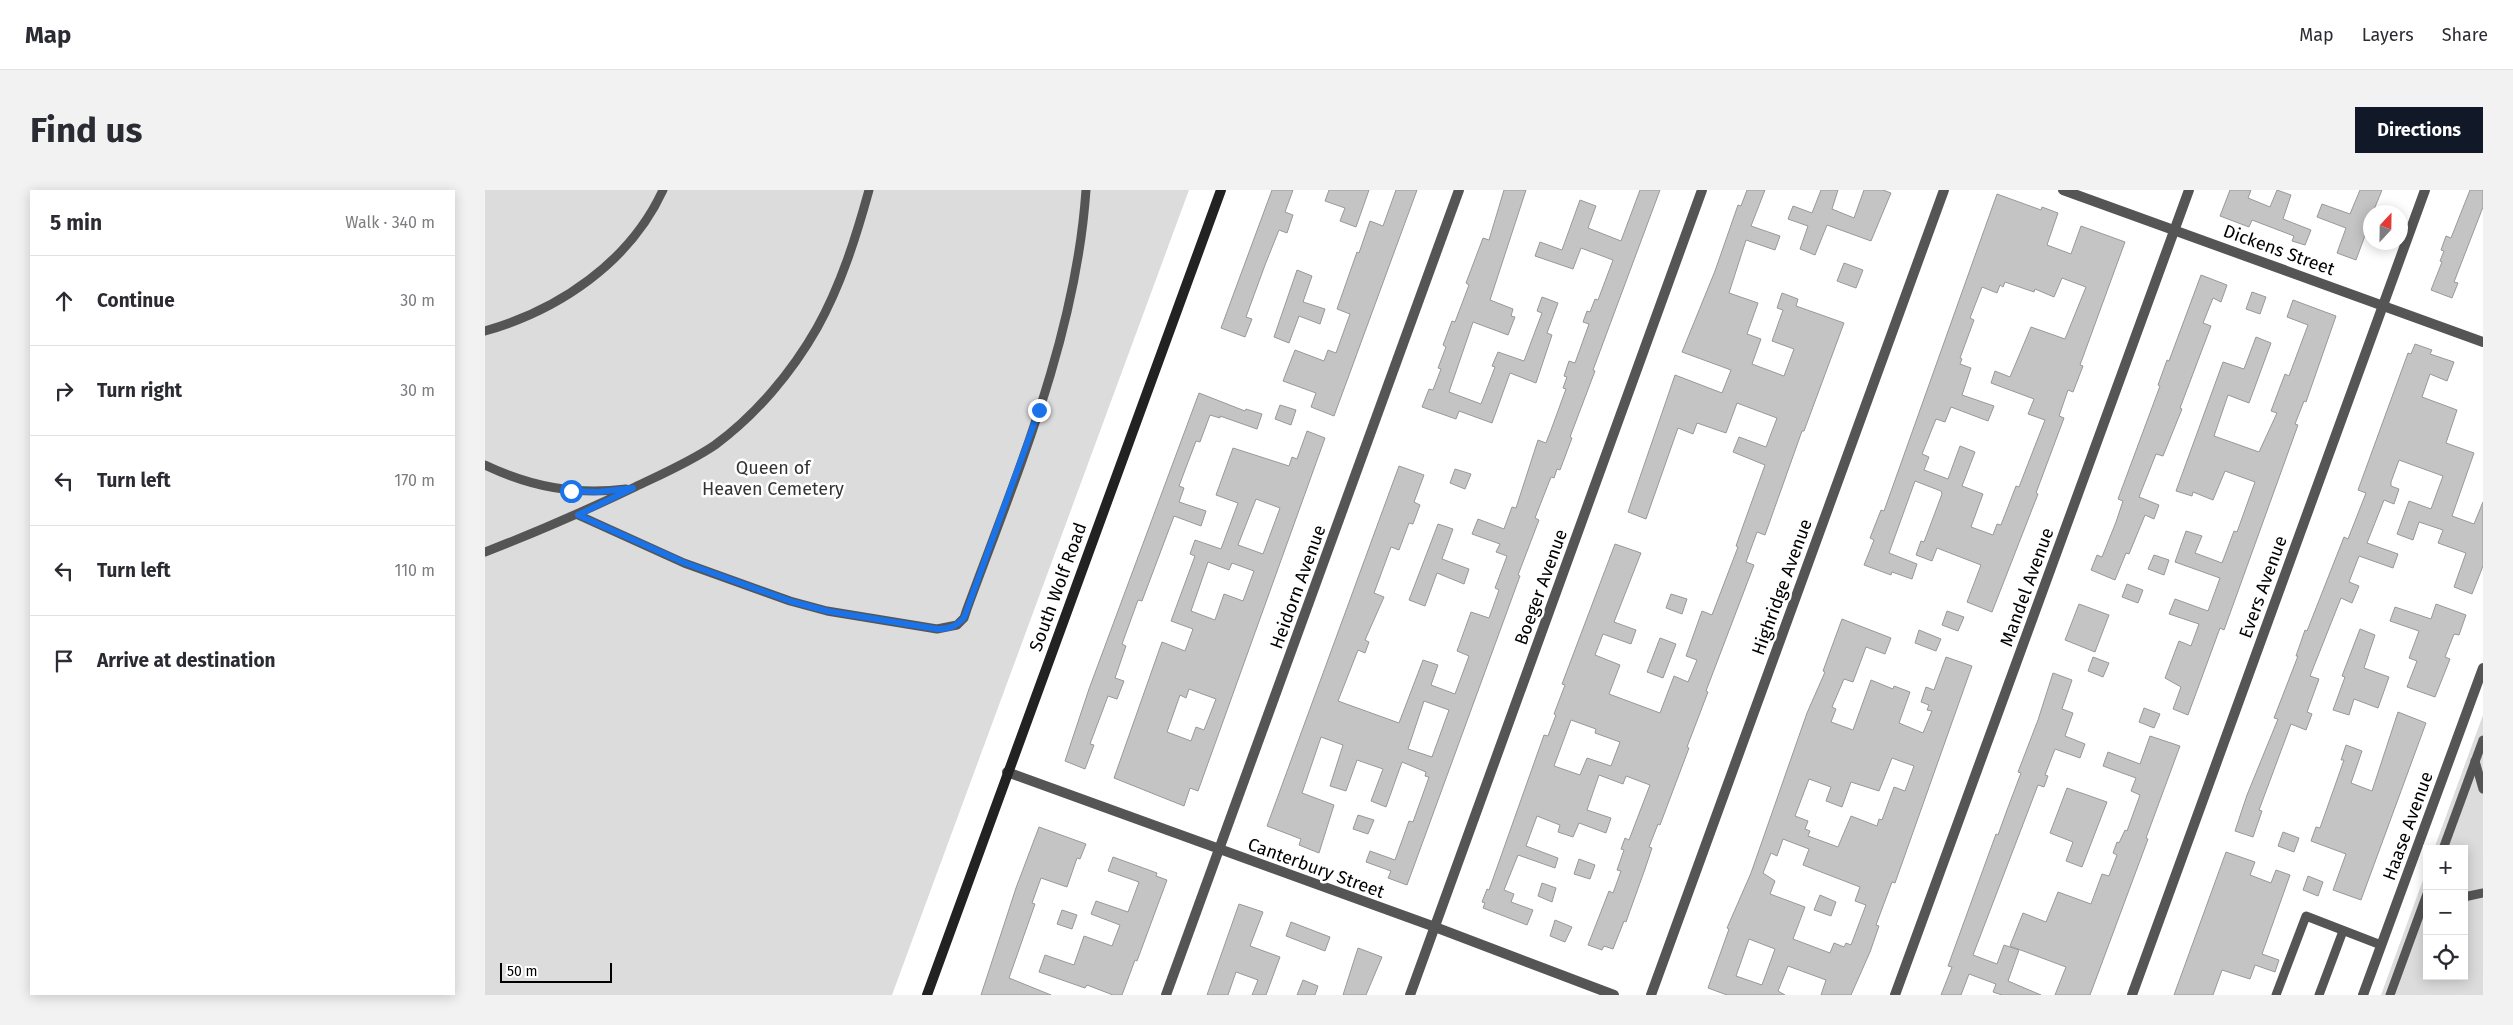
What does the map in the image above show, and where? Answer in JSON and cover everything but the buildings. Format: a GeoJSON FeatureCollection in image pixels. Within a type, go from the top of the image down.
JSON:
{"type":"FeatureCollection","features":[{"type":"Feature","properties":{"kind":"main road","name":"South Wolf Road"},"geometry":{"type":"LineString","coordinates":[[927,995],[1221,190]]}},
{"type":"Feature","properties":{"kind":"street","name":"Heidorn Avenue"},"geometry":{"type":"LineString","coordinates":[[1167,995],[1459,190]]}},
{"type":"Feature","properties":{"kind":"street","name":"Boeger Avenue"},"geometry":{"type":"LineString","coordinates":[[1410,995],[1702,190]]}},
{"type":"Feature","properties":{"kind":"street","name":"Highridge Avenue"},"geometry":{"type":"LineString","coordinates":[[1651,995],[1944,190]]}},
{"type":"Feature","properties":{"kind":"street","name":"Dickens Street"},"geometry":{"type":"LineString","coordinates":[[2063,190],[2483,342]]}},
{"type":"Feature","properties":{"kind":"street","name":"Mandel Avenue"},"geometry":{"type":"LineString","coordinates":[[1895,995],[2189,190]]}},
{"type":"Feature","properties":{"kind":"street","name":"Evers Avenue"},"geometry":{"type":"LineString","coordinates":[[2132,995],[2425,190]]}},
{"type":"Feature","properties":{"kind":"street","name":"Haase Avenue"},"geometry":{"type":"LineString","coordinates":[[2363,995],[2483,668]]}},
{"type":"Feature","properties":{"kind":"street","name":"Canterbury Street"},"geometry":{"type":"LineString","coordinates":[[1007,772],[1220,851],[1435,927],[1614,995]]}},
{"type":"Feature","properties":{"kind":"lane"},"geometry":{"type":"LineString","coordinates":[[485,331],[532,314],[564,298],[594,276],[619,253],[641,227],[663,190]]}},
{"type":"Feature","properties":{"kind":"lane"},"geometry":{"type":"LineString","coordinates":[[485,552],[578,515],[683,464],[715,444],[769,394],[817,328],[851,250],[869,190]]}},
{"type":"Feature","properties":{"kind":"lane"},"geometry":{"type":"LineString","coordinates":[[578,515],[685,563],[790,601],[827,611],[937,629],[957,626],[964,618],[1039,410],[1055,357],[1073,287],[1086,190]]}},
{"type":"Feature","properties":{"kind":"lane"},"geometry":{"type":"LineString","coordinates":[[485,464],[523,481],[546,487],[598,492],[633,488]]}},
{"type":"Feature","properties":{"kind":"lane"},"geometry":{"type":"LineString","coordinates":[[2444,845],[2483,740]]}},
{"type":"Feature","properties":{"kind":"lane"},"geometry":{"type":"LineString","coordinates":[[2475,761],[2483,789]]}},
{"type":"Feature","properties":{"kind":"lane"},"geometry":{"type":"LineString","coordinates":[[2468,896],[2483,893]]}},
{"type":"Feature","properties":{"kind":"lane"},"geometry":{"type":"LineString","coordinates":[[2390,995],[2423,909]]}},
{"type":"Feature","properties":{"kind":"lane"},"geometry":{"type":"LineString","coordinates":[[2276,995],[2305,916],[2381,945]]}},
{"type":"Feature","properties":{"kind":"lane"},"geometry":{"type":"LineString","coordinates":[[2319,995],[2343,931]]}},
{"type":"Feature","properties":{"kind":"green space","name":"Queen of Heaven Cemetery"},"geometry":{"type":"Polygon","coordinates":[[[485,190],[1189,190],[892,995],[485,995],[485,190]]]}},
{"type":"Feature","properties":{"kind":"green space"},"geometry":{"type":"Polygon","coordinates":[[[2483,715],[2483,995],[2381,995],[2423,880],[2423,980],[2468,980],[2468,845],[2435,845],[2483,715]]]}},
{"type":"Feature","properties":{"kind":"route"},"geometry":{"type":"LineString","coordinates":[[571,491],[598,492],[633,488],[578,515],[631,541],[685,563],[790,601],[827,611],[937,629],[949,629],[957,626],[964,618],[1039,410]]}}]}
